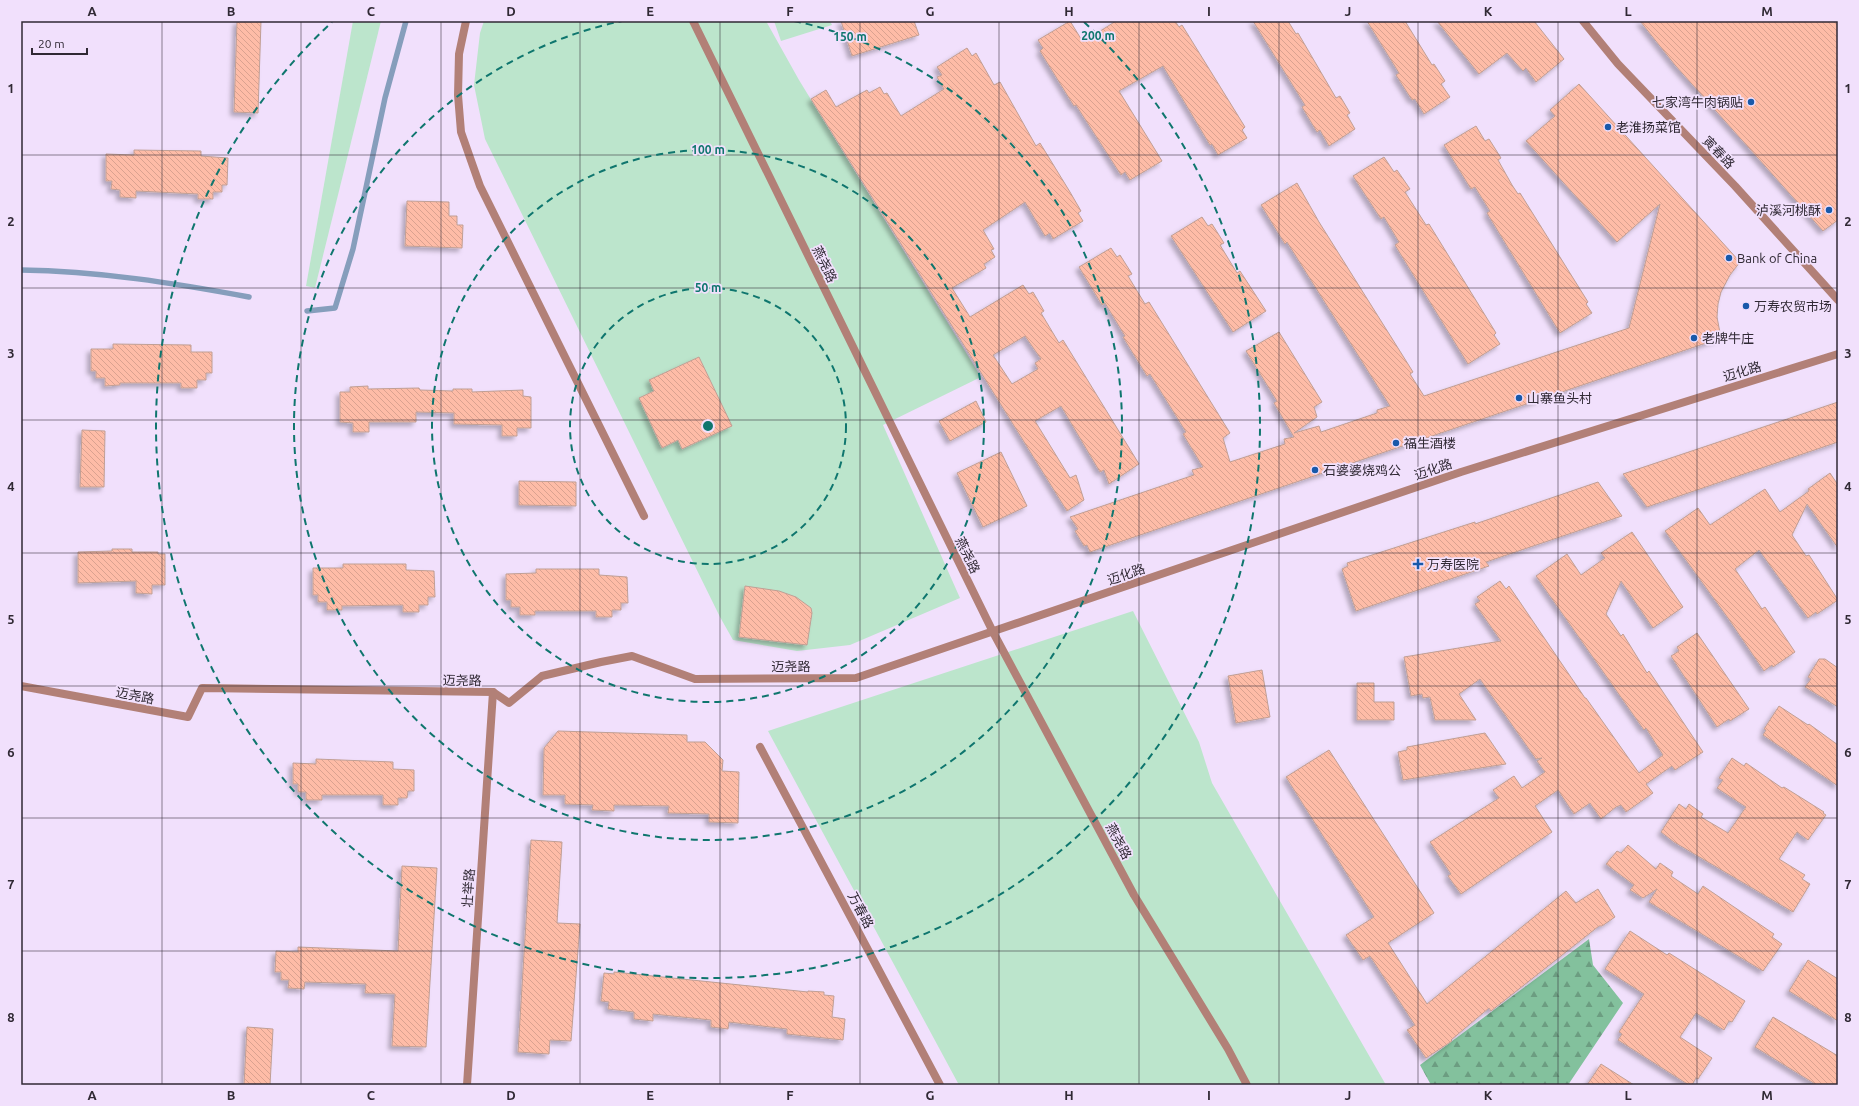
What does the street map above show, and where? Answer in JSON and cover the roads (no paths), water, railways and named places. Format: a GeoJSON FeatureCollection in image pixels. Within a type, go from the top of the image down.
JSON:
{"type":"FeatureCollection","features":[{"type":"Feature","properties":{"kind":"street"},"geometry":{"type":"LineString","coordinates":[[466,21],[459,54],[458,95],[461,132],[480,186],[644,516]]}},
{"type":"Feature","properties":{"kind":"street","name":"燕尧路"},"geometry":{"type":"LineString","coordinates":[[693,21],[993,632],[1134,895],[1228,1049],[1247,1085]]}},
{"type":"Feature","properties":{"kind":"street","name":"寅春路"},"geometry":{"type":"LineString","coordinates":[[1583,21],[1618,64],[1735,186],[1838,300]]}},
{"type":"Feature","properties":{"kind":"street","name":"迈化路"},"geometry":{"type":"LineString","coordinates":[[993,632],[1460,472],[1838,354]]}},
{"type":"Feature","properties":{"kind":"street","name":"迈尧路"},"geometry":{"type":"LineString","coordinates":[[21,686],[188,717],[202,688],[493,692],[509,703],[542,676],[632,656],[695,679],[856,678],[993,632]]}},
{"type":"Feature","properties":{"kind":"street","name":"壮举路"},"geometry":{"type":"LineString","coordinates":[[467,1085],[493,692]]}},
{"type":"Feature","properties":{"kind":"street","name":"万春路"},"geometry":{"type":"LineString","coordinates":[[760,748],[940,1085]]}},
{"type":"Feature","properties":{"kind":"waterway"},"geometry":{"type":"LineString","coordinates":[[307,311],[335,308],[353,249],[385,98],[406,21]]}},
{"type":"Feature","properties":{"kind":"waterway"},"geometry":{"type":"LineString","coordinates":[[21,270],[107,275],[193,287],[249,297]]}},
{"type":"Feature","properties":{"kind":"place","name":"七家湾牛肉锅贴"},"geometry":{"type":"Point","coordinates":[1751,102]}},
{"type":"Feature","properties":{"kind":"place","name":"老淮扬菜馆"},"geometry":{"type":"Point","coordinates":[1608,127]}},
{"type":"Feature","properties":{"kind":"place","name":"泸溪河桃酥"},"geometry":{"type":"Point","coordinates":[1829,210]}},
{"type":"Feature","properties":{"kind":"place","name":"Bank of China"},"geometry":{"type":"Point","coordinates":[1729,258]}},
{"type":"Feature","properties":{"kind":"place","name":"万寿农贸市场"},"geometry":{"type":"Point","coordinates":[1746,306]}},
{"type":"Feature","properties":{"kind":"place","name":"老牌牛庄"},"geometry":{"type":"Point","coordinates":[1694,338]}},
{"type":"Feature","properties":{"kind":"place","name":"山寨鱼头村"},"geometry":{"type":"Point","coordinates":[1519,398]}},
{"type":"Feature","properties":{"kind":"place","name":"福生酒楼"},"geometry":{"type":"Point","coordinates":[1396,443]}},
{"type":"Feature","properties":{"kind":"place","name":"石婆婆烧鸡公"},"geometry":{"type":"Point","coordinates":[1315,470]}},
{"type":"Feature","properties":{"kind":"place","name":"万寿医院"},"geometry":{"type":"Point","coordinates":[1418,564]}}]}
